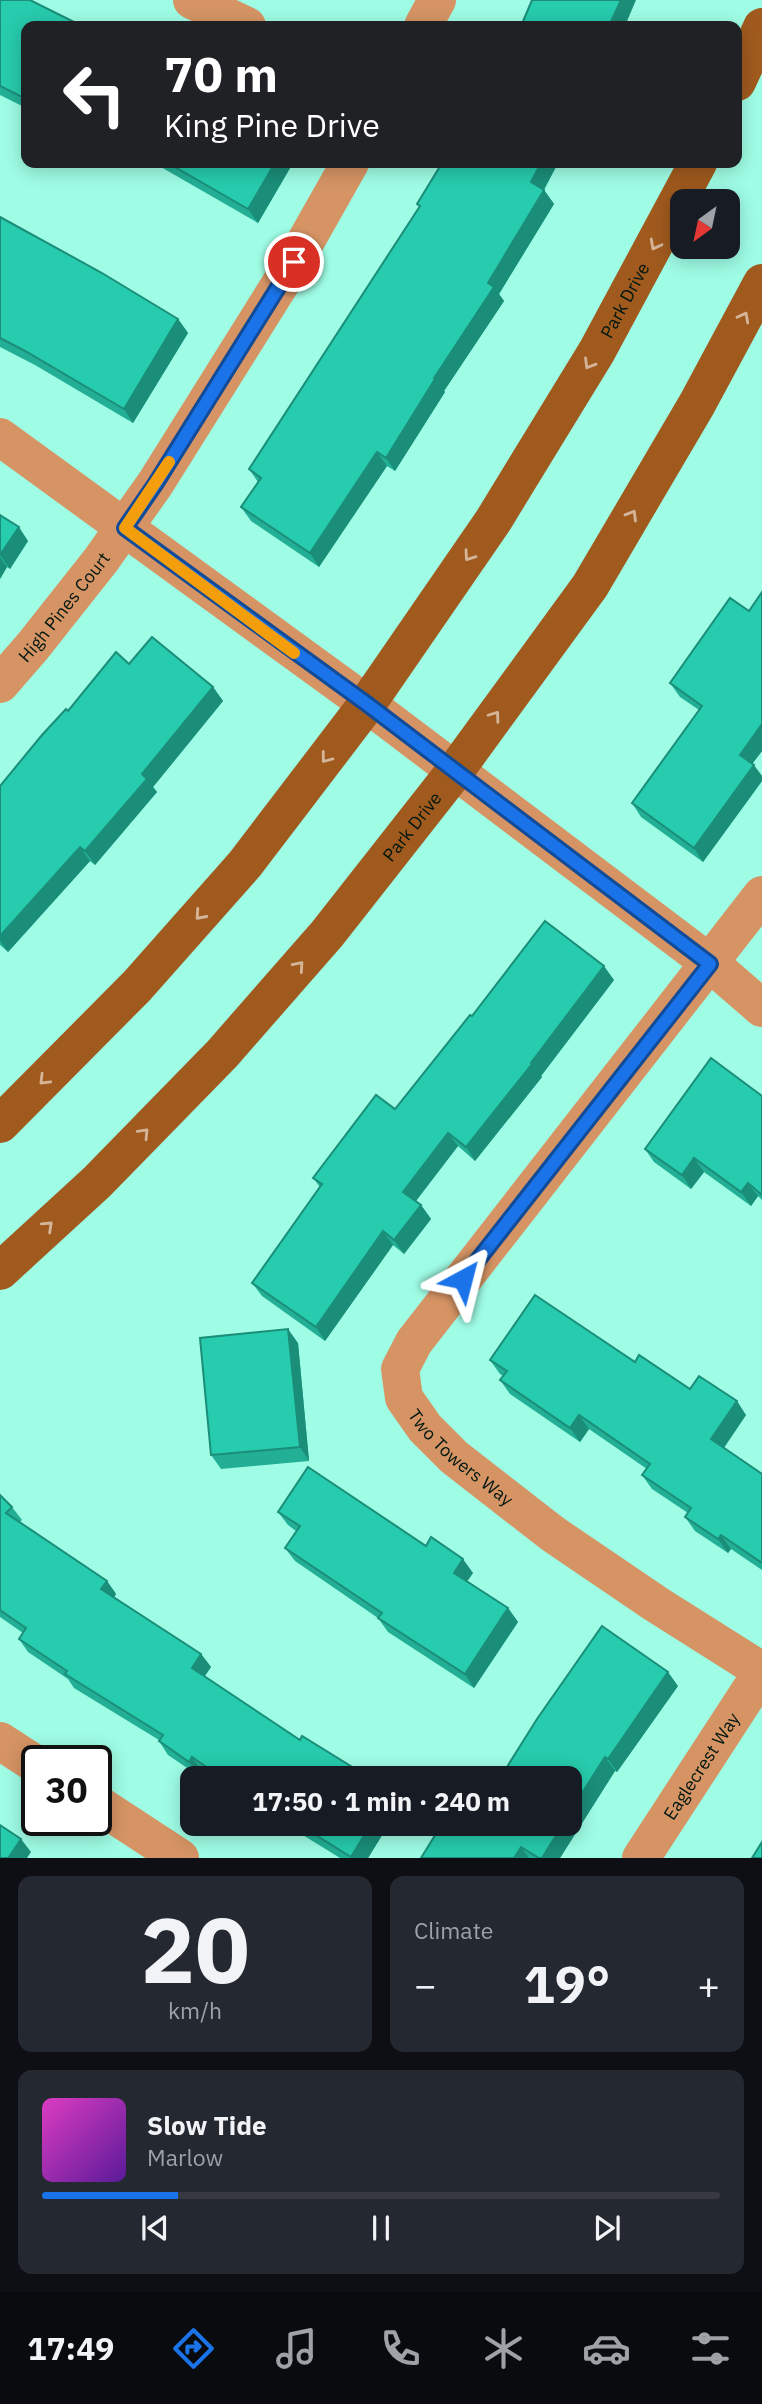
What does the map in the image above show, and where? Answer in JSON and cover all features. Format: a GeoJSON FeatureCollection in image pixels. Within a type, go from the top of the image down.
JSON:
{"type":"FeatureCollection","features":[{"type":"Feature","properties":{"kind":"main road"},"geometry":{"type":"LineString","coordinates":[[742,71],[762,27]]}},
{"type":"Feature","properties":{"kind":"main road","name":"Park Drive"},"geometry":{"type":"LineString","coordinates":[[0,1124],[138,986],[246,864],[367,704],[500,510],[597,351],[695,168]]}},
{"type":"Feature","properties":{"kind":"main road","name":"Park Drive"},"geometry":{"type":"LineString","coordinates":[[0,1271],[97,1182],[222,1054],[327,934],[455,771],[590,586],[697,404],[762,283]]}},
{"type":"Feature","properties":{"kind":"street"},"geometry":{"type":"LineString","coordinates":[[192,0],[236,21]]}},
{"type":"Feature","properties":{"kind":"street"},"geometry":{"type":"LineString","coordinates":[[426,21],[437,0]]}},
{"type":"Feature","properties":{"kind":"street","name":"High Pines Court"},"geometry":{"type":"LineString","coordinates":[[0,684],[42,636],[156,483],[287,273],[347,168]]}},
{"type":"Feature","properties":{"kind":"street"},"geometry":{"type":"LineString","coordinates":[[0,437],[367,704],[710,964],[762,1008]]}},
{"type":"Feature","properties":{"kind":"street","name":"Two Towers Way"},"geometry":{"type":"LineString","coordinates":[[762,895],[414,1342],[400,1369],[404,1398],[425,1428],[454,1457],[553,1534],[762,1672]]}},
{"type":"Feature","properties":{"kind":"street","name":"Eaglecrest Way"},"geometry":{"type":"LineString","coordinates":[[641,1858],[762,1672]]}},
{"type":"Feature","properties":{"kind":"street"},"geometry":{"type":"LineString","coordinates":[[0,1741],[21,1755]]}},
{"type":"Feature","properties":{"kind":"street"},"geometry":{"type":"LineString","coordinates":[[112,1813],[180,1858]]}},
{"type":"Feature","properties":{"kind":"building"},"geometry":{"type":"Polygon","coordinates":[[[0,0],[30,0],[72,21],[21,21],[21,96],[0,86],[0,0]]]}},
{"type":"Feature","properties":{"kind":"building"},"geometry":{"type":"Polygon","coordinates":[[[532,0],[621,0],[611,21],[523,21],[532,0]]]}},
{"type":"Feature","properties":{"kind":"building"},"geometry":{"type":"Polygon","coordinates":[[[177,168],[272,168],[248,209],[177,168]]]}},
{"type":"Feature","properties":{"kind":"building"},"geometry":{"type":"Polygon","coordinates":[[[439,168],[538,168],[531,182],[544,190],[488,283],[494,287],[434,378],[386,458],[377,452],[310,553],[241,507],[261,478],[249,469],[420,206],[417,204],[439,168]]]}},
{"type":"Feature","properties":{"kind":"building"},"geometry":{"type":"Polygon","coordinates":[[[0,217],[102,273],[178,319],[124,409],[0,338],[0,217]]]}},
{"type":"Feature","properties":{"kind":"building"},"geometry":{"type":"Polygon","coordinates":[[[0,515],[19,527],[0,555],[0,515]]]}},
{"type":"Feature","properties":{"kind":"building"},"geometry":{"type":"Polygon","coordinates":[[[762,592],[762,724],[740,755],[754,765],[694,848],[632,803],[702,706],[670,683],[730,598],[749,611],[762,592]]]}},
{"type":"Feature","properties":{"kind":"building"},"geometry":{"type":"Polygon","coordinates":[[[152,637],[213,687],[142,774],[147,779],[85,851],[80,847],[0,936],[0,786],[42,735],[66,709],[68,711],[116,652],[129,664],[152,637]]]}},
{"type":"Feature","properties":{"kind":"building"},"geometry":{"type":"Polygon","coordinates":[[[545,921],[604,966],[532,1064],[466,1147],[448,1133],[403,1192],[421,1205],[394,1240],[383,1231],[316,1327],[252,1283],[322,1184],[313,1178],[376,1095],[395,1109],[470,1015],[472,1016],[545,921]]]}},
{"type":"Feature","properties":{"kind":"building"},"geometry":{"type":"Polygon","coordinates":[[[711,1058],[762,1096],[762,1195],[748,1183],[741,1192],[694,1158],[682,1175],[645,1149],[711,1058]]]}},
{"type":"Feature","properties":{"kind":"building"},"geometry":{"type":"Polygon","coordinates":[[[535,1295],[635,1362],[639,1355],[690,1389],[699,1376],[737,1401],[711,1439],[762,1474],[762,1563],[721,1535],[718,1539],[685,1517],[691,1508],[642,1475],[650,1464],[579,1415],[570,1428],[500,1380],[507,1371],[490,1360],[535,1295]]]}},
{"type":"Feature","properties":{"kind":"building"},"geometry":{"type":"Polygon","coordinates":[[[288,1329],[300,1447],[211,1455],[200,1338],[288,1329]]]}},
{"type":"Feature","properties":{"kind":"building"},"geometry":{"type":"Polygon","coordinates":[[[308,1467],[426,1546],[431,1537],[463,1559],[454,1573],[508,1608],[465,1674],[378,1618],[382,1613],[285,1548],[300,1526],[278,1512],[308,1467]]]}},
{"type":"Feature","properties":{"kind":"building"},"geometry":{"type":"Polygon","coordinates":[[[0,1495],[12,1507],[6,1513],[107,1581],[101,1589],[201,1654],[192,1668],[300,1740],[302,1736],[351,1766],[205,1766],[192,1757],[189,1762],[159,1741],[163,1735],[65,1674],[67,1671],[19,1639],[26,1628],[0,1610],[0,1495]]]}},
{"type":"Feature","properties":{"kind":"building"},"geometry":{"type":"Polygon","coordinates":[[[602,1626],[668,1672],[608,1759],[605,1757],[582,1793],[582,1766],[508,1766],[602,1626]]]}},
{"type":"Feature","properties":{"kind":"building"},"geometry":{"type":"Polygon","coordinates":[[[0,1825],[21,1839],[10,1858],[0,1858],[0,1825]]]}},
{"type":"Feature","properties":{"kind":"building"},"geometry":{"type":"Polygon","coordinates":[[[317,1836],[364,1836],[351,1857],[317,1836]]]}},
{"type":"Feature","properties":{"kind":"building"},"geometry":{"type":"Polygon","coordinates":[[[435,1836],[556,1836],[542,1858],[521,1847],[514,1858],[421,1858],[435,1836]]]}},
{"type":"Feature","properties":{"kind":"building"},"geometry":{"type":"Polygon","coordinates":[[[762,1842],[762,1858],[752,1858],[762,1842]]]}},
{"type":"Feature","properties":{"kind":"slow traffic"},"geometry":{"type":"LineString","coordinates":[[169,462],[125,528],[294,653]]}},
{"type":"Feature","properties":{"kind":"route"},"geometry":{"type":"LineString","coordinates":[[294,262],[125,528],[367,704],[710,964],[463,1279]]}}]}
